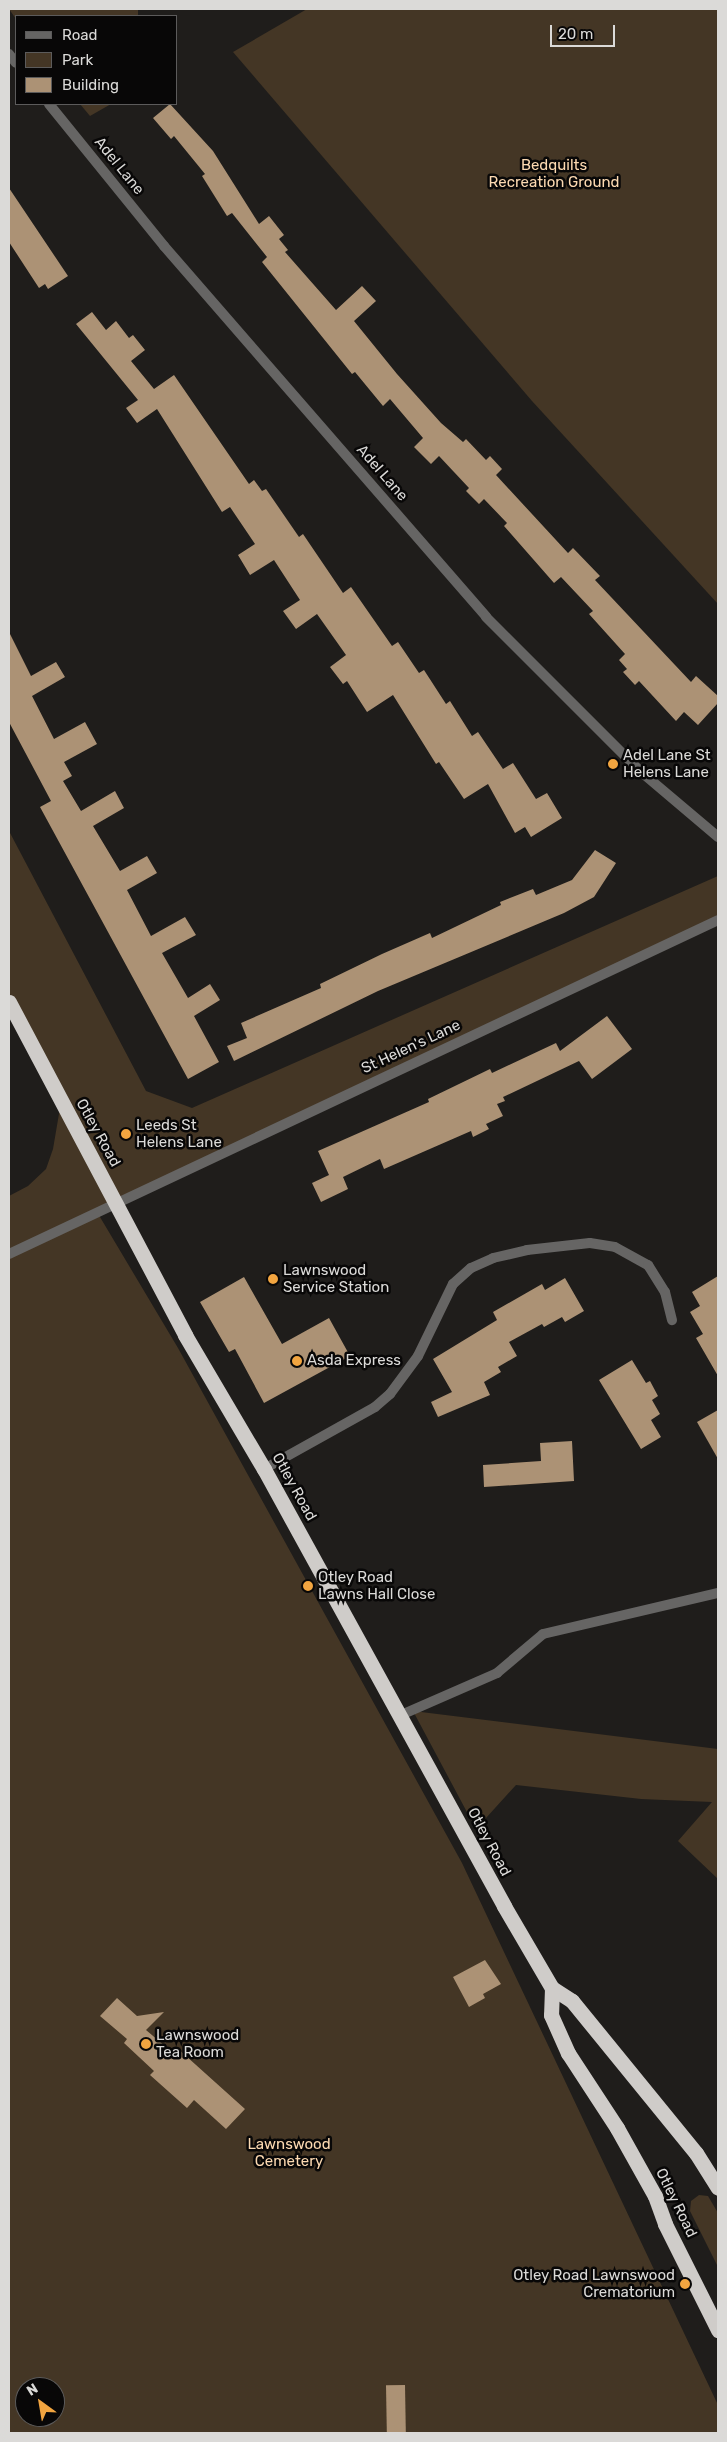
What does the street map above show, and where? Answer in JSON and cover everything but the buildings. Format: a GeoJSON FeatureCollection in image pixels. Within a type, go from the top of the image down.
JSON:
{"type":"FeatureCollection","features":[{"type":"Feature","properties":{"kind":"highway","name":"Otley Road"},"geometry":{"type":"LineString","coordinates":[[9,1002],[186,1335],[264,1468],[504,1906],[552,1988],[572,2000],[696,2153],[718,2188]]}},
{"type":"Feature","properties":{"kind":"highway","name":"Otley Road"},"geometry":{"type":"LineString","coordinates":[[552,1988],[551,2015],[568,2053],[617,2128],[655,2196],[665,2224],[718,2330]]}},
{"type":"Feature","properties":{"kind":"street","name":"Adel Lane"},"geometry":{"type":"LineString","coordinates":[[50,105],[164,246],[486,617],[640,771],[718,837]]}},
{"type":"Feature","properties":{"kind":"street","name":"St Helen's Lane"},"geometry":{"type":"LineString","coordinates":[[9,1254],[718,920]]}},
{"type":"Feature","properties":{"kind":"street"},"geometry":{"type":"LineString","coordinates":[[264,1468],[375,1407],[390,1394],[418,1356],[453,1284],[470,1268],[493,1258],[527,1250],[590,1244],[615,1248],[648,1265],[665,1292],[672,1320]]}},
{"type":"Feature","properties":{"kind":"street"},"geometry":{"type":"LineString","coordinates":[[401,1715],[497,1673],[543,1634],[718,1593]]}},
{"type":"Feature","properties":{"kind":"green space"},"geometry":{"type":"Polygon","coordinates":[[[9,9],[138,9],[138,15],[15,15],[15,18],[9,9]]]}},
{"type":"Feature","properties":{"kind":"green space","name":"Bedquilts Recreation Ground"},"geometry":{"type":"Polygon","coordinates":[[[307,9],[718,9],[718,604],[532,401],[233,52],[307,9]]]}},
{"type":"Feature","properties":{"kind":"green space"},"geometry":{"type":"Polygon","coordinates":[[[81,105],[109,105],[90,116],[81,105]]]}},
{"type":"Feature","properties":{"kind":"green space","name":"Lawnswood Cemetery"},"geometry":{"type":"Polygon","coordinates":[[[9,831],[146,1091],[192,1108],[718,876],[718,920],[97,1212],[178,1348],[462,1863],[718,2405],[718,2433],[9,2433],[9,1196],[28,1186],[46,1169],[53,1149],[61,1102],[9,1002],[9,831]]]}},
{"type":"Feature","properties":{"kind":"green space"},"geometry":{"type":"Polygon","coordinates":[[[413,1711],[718,1749],[718,1879],[678,1841],[712,1802],[641,1799],[516,1785],[476,1829],[413,1711]]]}},
{"type":"Feature","properties":{"kind":"green space"},"geometry":{"type":"Polygon","coordinates":[[[699,2195],[708,2196],[718,2213],[718,2267],[690,2211],[691,2201],[699,2195]]]}},
{"type":"Feature","properties":{"kind":"place","name":"Adel Lane St Helens Lane"},"geometry":{"type":"Point","coordinates":[613,764]}},
{"type":"Feature","properties":{"kind":"place","name":"Leeds St Helens Lane"},"geometry":{"type":"Point","coordinates":[126,1134]}},
{"type":"Feature","properties":{"kind":"place","name":"Lawnswood Service Station"},"geometry":{"type":"Point","coordinates":[273,1279]}},
{"type":"Feature","properties":{"kind":"place","name":"Asda Express"},"geometry":{"type":"Point","coordinates":[297,1361]}},
{"type":"Feature","properties":{"kind":"place","name":"Otley Road Lawns Hall Close"},"geometry":{"type":"Point","coordinates":[308,1586]}},
{"type":"Feature","properties":{"kind":"place","name":"Lawnswood Tea Room"},"geometry":{"type":"Point","coordinates":[146,2044]}},
{"type":"Feature","properties":{"kind":"place","name":"Otley Road Lawnswood Crematorium"},"geometry":{"type":"Point","coordinates":[685,2284]}}]}
